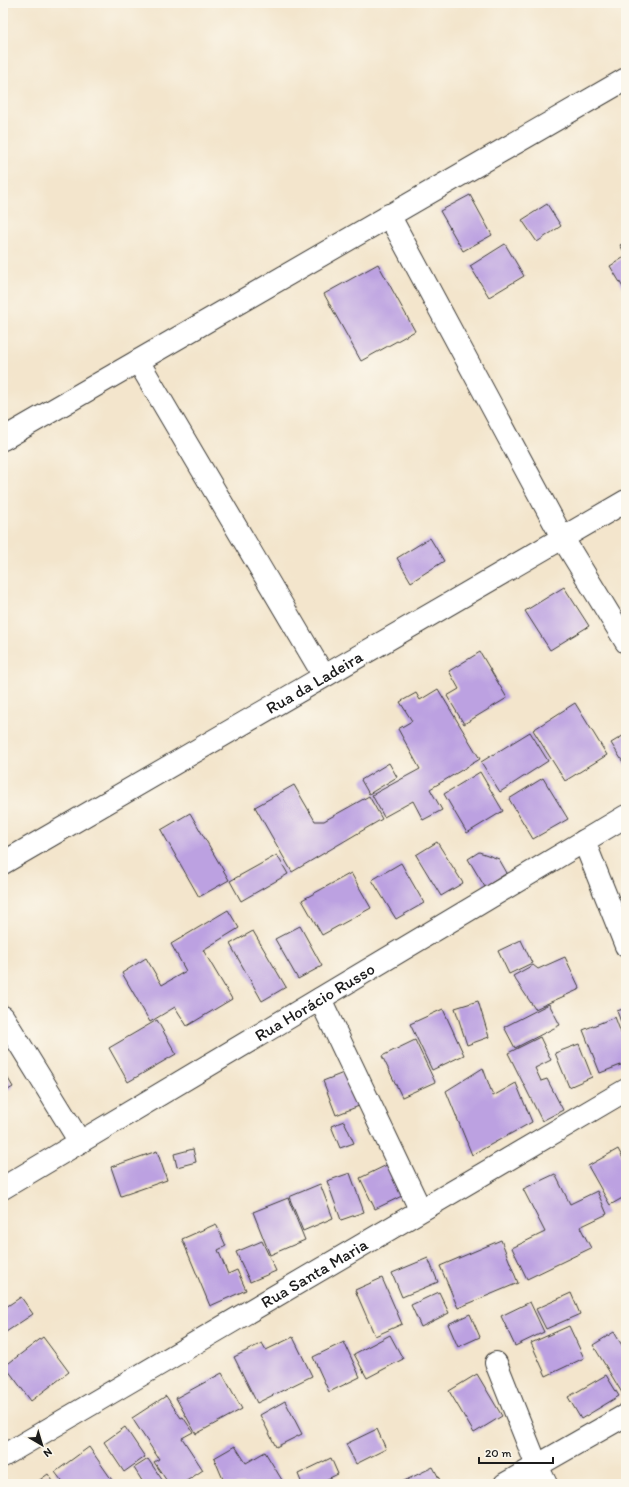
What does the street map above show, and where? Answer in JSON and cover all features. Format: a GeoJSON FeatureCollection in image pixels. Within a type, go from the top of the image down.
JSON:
{"type":"FeatureCollection","features":[{"type":"Feature","properties":{"kind":"street"},"geometry":{"type":"LineString","coordinates":[[3,439],[626,79]]}},
{"type":"Feature","properties":{"kind":"street"},"geometry":{"type":"LineString","coordinates":[[389,215],[562,537],[626,642]]}},
{"type":"Feature","properties":{"kind":"street"},"geometry":{"type":"LineString","coordinates":[[138,361],[324,676]]}},
{"type":"Feature","properties":{"kind":"street","name":"Rua da Ladeira"},"geometry":{"type":"LineString","coordinates":[[3,863],[626,501]]}},
{"type":"Feature","properties":{"kind":"street","name":"Rua Horácio Russo"},"geometry":{"type":"LineString","coordinates":[[3,1188],[626,816]]}},
{"type":"Feature","properties":{"kind":"street"},"geometry":{"type":"LineString","coordinates":[[584,841],[626,946]]}},
{"type":"Feature","properties":{"kind":"street"},"geometry":{"type":"LineString","coordinates":[[320,999],[420,1209]]}},
{"type":"Feature","properties":{"kind":"street"},"geometry":{"type":"LineString","coordinates":[[3,1017],[80,1142]]}},
{"type":"Feature","properties":{"kind":"street","name":"Rua Santa Maria"},"geometry":{"type":"LineString","coordinates":[[3,1456],[420,1209],[626,1090]]}},
{"type":"Feature","properties":{"kind":"street"},"geometry":{"type":"LineString","coordinates":[[496,1363],[542,1475]]}},
{"type":"Feature","properties":{"kind":"street"},"geometry":{"type":"LineString","coordinates":[[505,1484],[542,1475],[626,1416]]}},
{"type":"Feature","properties":{"kind":"building"},"geometry":{"type":"Polygon","coordinates":[[[470,195],[492,235],[463,251],[440,211],[470,195]]]}},
{"type":"Feature","properties":{"kind":"building"},"geometry":{"type":"Polygon","coordinates":[[[547,204],[561,226],[537,242],[522,220],[547,204]]]}},
{"type":"Feature","properties":{"kind":"building"},"geometry":{"type":"Polygon","coordinates":[[[626,242],[626,255],[620,245],[626,242]]]}},
{"type":"Feature","properties":{"kind":"building"},"geometry":{"type":"Polygon","coordinates":[[[505,244],[524,276],[489,297],[470,266],[505,244]]]}},
{"type":"Feature","properties":{"kind":"building"},"geometry":{"type":"Polygon","coordinates":[[[626,256],[626,288],[624,289],[610,266],[626,256]]]}},
{"type":"Feature","properties":{"kind":"building"},"geometry":{"type":"Polygon","coordinates":[[[378,264],[415,331],[361,361],[324,294],[378,264]]]}},
{"type":"Feature","properties":{"kind":"building"},"geometry":{"type":"Polygon","coordinates":[[[430,538],[444,561],[411,582],[397,558],[430,538]]]}},
{"type":"Feature","properties":{"kind":"building"},"geometry":{"type":"Polygon","coordinates":[[[564,587],[589,626],[550,650],[525,611],[564,587]]]}},
{"type":"Feature","properties":{"kind":"building"},"geometry":{"type":"Polygon","coordinates":[[[480,652],[507,698],[464,724],[447,696],[459,689],[449,671],[480,652]]]}},
{"type":"Feature","properties":{"kind":"building"},"geometry":{"type":"Polygon","coordinates":[[[438,689],[480,759],[430,789],[442,810],[423,820],[413,801],[384,817],[372,795],[420,769],[398,729],[412,721],[400,702],[416,693],[420,700],[438,689]]]}},
{"type":"Feature","properties":{"kind":"building"},"geometry":{"type":"Polygon","coordinates":[[[575,703],[607,755],[565,781],[533,730],[575,703]]]}},
{"type":"Feature","properties":{"kind":"building"},"geometry":{"type":"Polygon","coordinates":[[[530,732],[548,761],[500,792],[481,762],[530,732]]]}},
{"type":"Feature","properties":{"kind":"building"},"geometry":{"type":"Polygon","coordinates":[[[626,734],[626,767],[611,743],[626,734]]]}},
{"type":"Feature","properties":{"kind":"building"},"geometry":{"type":"Polygon","coordinates":[[[389,763],[397,777],[369,794],[361,780],[389,763]]]}},
{"type":"Feature","properties":{"kind":"building"},"geometry":{"type":"Polygon","coordinates":[[[480,772],[503,811],[467,833],[444,794],[480,772]]]}},
{"type":"Feature","properties":{"kind":"building"},"geometry":{"type":"Polygon","coordinates":[[[543,778],[568,819],[533,839],[509,799],[543,778]]]}},
{"type":"Feature","properties":{"kind":"building"},"geometry":{"type":"Polygon","coordinates":[[[294,785],[315,821],[324,821],[369,796],[382,819],[292,872],[255,807],[294,785]]]}},
{"type":"Feature","properties":{"kind":"building"},"geometry":{"type":"Polygon","coordinates":[[[190,813],[229,880],[199,897],[161,830],[190,813]]]}},
{"type":"Feature","properties":{"kind":"building"},"geometry":{"type":"Polygon","coordinates":[[[437,842],[463,883],[441,896],[416,855],[437,842]]]}},
{"type":"Feature","properties":{"kind":"building"},"geometry":{"type":"Polygon","coordinates":[[[479,852],[499,859],[507,873],[485,887],[468,859],[479,852]]]}},
{"type":"Feature","properties":{"kind":"building"},"geometry":{"type":"Polygon","coordinates":[[[277,855],[288,874],[241,901],[230,881],[277,855]]]}},
{"type":"Feature","properties":{"kind":"building"},"geometry":{"type":"Polygon","coordinates":[[[401,863],[424,903],[396,919],[372,880],[401,863]]]}},
{"type":"Feature","properties":{"kind":"building"},"geometry":{"type":"Polygon","coordinates":[[[351,873],[371,908],[322,935],[302,900],[351,873]]]}},
{"type":"Feature","properties":{"kind":"building"},"geometry":{"type":"Polygon","coordinates":[[[228,910],[239,928],[203,950],[232,999],[187,1026],[175,1007],[150,1022],[122,973],[146,958],[162,985],[186,971],[171,944],[228,910]]]}},
{"type":"Feature","properties":{"kind":"building"},"geometry":{"type":"Polygon","coordinates":[[[300,926],[322,966],[298,979],[275,939],[300,926]]]}},
{"type":"Feature","properties":{"kind":"building"},"geometry":{"type":"Polygon","coordinates":[[[253,931],[286,987],[262,1001],[230,944],[253,931]]]}},
{"type":"Feature","properties":{"kind":"building"},"geometry":{"type":"Polygon","coordinates":[[[521,940],[532,963],[509,974],[498,951],[521,940]]]}},
{"type":"Feature","properties":{"kind":"building"},"geometry":{"type":"Polygon","coordinates":[[[565,957],[580,989],[535,1009],[513,976],[533,965],[538,969],[565,957]]]}},
{"type":"Feature","properties":{"kind":"building"},"geometry":{"type":"Polygon","coordinates":[[[478,1001],[489,1037],[467,1045],[455,1008],[478,1001]]]}},
{"type":"Feature","properties":{"kind":"building"},"geometry":{"type":"Polygon","coordinates":[[[549,1004],[560,1025],[515,1048],[504,1027],[549,1004]]]}},
{"type":"Feature","properties":{"kind":"building"},"geometry":{"type":"Polygon","coordinates":[[[626,1008],[626,1036],[617,1011],[626,1008]]]}},
{"type":"Feature","properties":{"kind":"building"},"geometry":{"type":"Polygon","coordinates":[[[443,1009],[464,1055],[432,1070],[410,1024],[443,1009]]]}},
{"type":"Feature","properties":{"kind":"building"},"geometry":{"type":"Polygon","coordinates":[[[615,1017],[626,1046],[626,1063],[600,1073],[583,1030],[615,1017]]]}},
{"type":"Feature","properties":{"kind":"building"},"geometry":{"type":"Polygon","coordinates":[[[157,1020],[176,1054],[128,1082],[109,1048],[157,1020]]]}},
{"type":"Feature","properties":{"kind":"building"},"geometry":{"type":"Polygon","coordinates":[[[540,1037],[551,1060],[535,1068],[541,1081],[547,1079],[563,1110],[542,1121],[508,1053],[540,1037]]]}},
{"type":"Feature","properties":{"kind":"building"},"geometry":{"type":"Polygon","coordinates":[[[415,1040],[435,1082],[402,1097],[382,1056],[415,1040]]]}},
{"type":"Feature","properties":{"kind":"building"},"geometry":{"type":"Polygon","coordinates":[[[579,1044],[592,1077],[569,1087],[555,1053],[579,1044]]]}},
{"type":"Feature","properties":{"kind":"building"},"geometry":{"type":"Polygon","coordinates":[[[483,1068],[493,1096],[516,1083],[532,1122],[472,1155],[446,1091],[483,1068]]]}},
{"type":"Feature","properties":{"kind":"building"},"geometry":{"type":"Polygon","coordinates":[[[3,1070],[13,1087],[3,1093],[3,1070]]]}},
{"type":"Feature","properties":{"kind":"building"},"geometry":{"type":"Polygon","coordinates":[[[346,1072],[359,1106],[336,1115],[323,1081],[346,1072]]]}},
{"type":"Feature","properties":{"kind":"building"},"geometry":{"type":"Polygon","coordinates":[[[344,1121],[354,1143],[340,1148],[331,1126],[344,1121]]]}},
{"type":"Feature","properties":{"kind":"building"},"geometry":{"type":"Polygon","coordinates":[[[193,1149],[196,1162],[177,1167],[174,1154],[193,1149]]]}},
{"type":"Feature","properties":{"kind":"building"},"geometry":{"type":"Polygon","coordinates":[[[618,1149],[626,1164],[626,1196],[610,1205],[588,1166],[618,1149]]]}},
{"type":"Feature","properties":{"kind":"building"},"geometry":{"type":"Polygon","coordinates":[[[157,1151],[167,1180],[121,1196],[111,1167],[157,1151]]]}},
{"type":"Feature","properties":{"kind":"building"},"geometry":{"type":"Polygon","coordinates":[[[393,1162],[408,1193],[375,1209],[360,1178],[393,1162]]]}},
{"type":"Feature","properties":{"kind":"building"},"geometry":{"type":"Polygon","coordinates":[[[350,1173],[364,1212],[341,1220],[327,1181],[350,1173]]]}},
{"type":"Feature","properties":{"kind":"building"},"geometry":{"type":"Polygon","coordinates":[[[555,1174],[570,1204],[597,1191],[607,1214],[580,1227],[591,1248],[527,1279],[512,1248],[545,1232],[523,1189],[555,1174]]]}},
{"type":"Feature","properties":{"kind":"building"},"geometry":{"type":"Polygon","coordinates":[[[320,1184],[333,1218],[303,1231],[289,1197],[320,1184]]]}},
{"type":"Feature","properties":{"kind":"building"},"geometry":{"type":"Polygon","coordinates":[[[288,1198],[305,1240],[270,1255],[253,1212],[288,1198]]]}},
{"type":"Feature","properties":{"kind":"building"},"geometry":{"type":"Polygon","coordinates":[[[216,1224],[226,1246],[218,1250],[228,1274],[237,1270],[246,1290],[210,1306],[182,1239],[216,1224]]]}},
{"type":"Feature","properties":{"kind":"building"},"geometry":{"type":"Polygon","coordinates":[[[501,1240],[518,1283],[458,1308],[440,1266],[501,1240]]]}},
{"type":"Feature","properties":{"kind":"building"},"geometry":{"type":"Polygon","coordinates":[[[262,1241],[276,1271],[250,1282],[236,1252],[262,1241]]]}},
{"type":"Feature","properties":{"kind":"building"},"geometry":{"type":"Polygon","coordinates":[[[428,1258],[438,1282],[402,1297],[392,1273],[428,1258]]]}},
{"type":"Feature","properties":{"kind":"building"},"geometry":{"type":"Polygon","coordinates":[[[382,1278],[402,1324],[375,1336],[355,1290],[382,1278]]]}},
{"type":"Feature","properties":{"kind":"building"},"geometry":{"type":"Polygon","coordinates":[[[439,1292],[449,1313],[421,1327],[411,1305],[439,1292]]]}},
{"type":"Feature","properties":{"kind":"building"},"geometry":{"type":"Polygon","coordinates":[[[571,1293],[580,1314],[546,1329],[536,1309],[571,1293]]]}},
{"type":"Feature","properties":{"kind":"building"},"geometry":{"type":"Polygon","coordinates":[[[21,1297],[33,1314],[3,1334],[3,1309],[21,1297]]]}},
{"type":"Feature","properties":{"kind":"building"},"geometry":{"type":"Polygon","coordinates":[[[530,1302],[544,1332],[515,1346],[501,1316],[530,1302]]]}},
{"type":"Feature","properties":{"kind":"building"},"geometry":{"type":"Polygon","coordinates":[[[470,1314],[480,1337],[458,1347],[448,1324],[470,1314]]]}},
{"type":"Feature","properties":{"kind":"building"},"geometry":{"type":"Polygon","coordinates":[[[569,1326],[584,1358],[546,1376],[531,1343],[569,1326]]]}},
{"type":"Feature","properties":{"kind":"building"},"geometry":{"type":"Polygon","coordinates":[[[614,1332],[626,1352],[626,1395],[624,1396],[593,1345],[614,1332]]]}},
{"type":"Feature","properties":{"kind":"building"},"geometry":{"type":"Polygon","coordinates":[[[390,1335],[403,1359],[367,1378],[354,1354],[390,1335]]]}},
{"type":"Feature","properties":{"kind":"building"},"geometry":{"type":"Polygon","coordinates":[[[43,1337],[69,1372],[31,1401],[5,1366],[43,1337]]]}},
{"type":"Feature","properties":{"kind":"building"},"geometry":{"type":"Polygon","coordinates":[[[293,1337],[312,1376],[257,1403],[234,1357],[262,1343],[266,1350],[293,1337]]]}},
{"type":"Feature","properties":{"kind":"building"},"geometry":{"type":"Polygon","coordinates":[[[344,1342],[360,1377],[329,1392],[313,1357],[344,1342]]]}},
{"type":"Feature","properties":{"kind":"building"},"geometry":{"type":"Polygon","coordinates":[[[222,1373],[242,1409],[196,1434],[176,1398],[222,1373]]]}},
{"type":"Feature","properties":{"kind":"building"},"geometry":{"type":"Polygon","coordinates":[[[477,1374],[502,1416],[474,1433],[449,1391],[477,1374]]]}},
{"type":"Feature","properties":{"kind":"building"},"geometry":{"type":"Polygon","coordinates":[[[606,1375],[619,1396],[581,1419],[568,1397],[606,1375]]]}},
{"type":"Feature","properties":{"kind":"building"},"geometry":{"type":"Polygon","coordinates":[[[166,1396],[181,1418],[183,1417],[193,1432],[182,1438],[203,1470],[182,1484],[169,1484],[154,1462],[159,1459],[132,1418],[166,1396]]]}},
{"type":"Feature","properties":{"kind":"building"},"geometry":{"type":"Polygon","coordinates":[[[285,1401],[302,1434],[276,1447],[260,1415],[285,1401]]]}},
{"type":"Feature","properties":{"kind":"building"},"geometry":{"type":"Polygon","coordinates":[[[125,1427],[145,1457],[124,1472],[104,1442],[125,1427]]]}},
{"type":"Feature","properties":{"kind":"building"},"geometry":{"type":"Polygon","coordinates":[[[377,1429],[386,1449],[356,1464],[346,1444],[377,1429]]]}},
{"type":"Feature","properties":{"kind":"building"},"geometry":{"type":"Polygon","coordinates":[[[235,1446],[246,1463],[265,1452],[282,1480],[275,1484],[225,1484],[214,1458],[235,1446]]]}},
{"type":"Feature","properties":{"kind":"building"},"geometry":{"type":"Polygon","coordinates":[[[89,1447],[114,1483],[64,1484],[55,1472],[89,1447]]]}},
{"type":"Feature","properties":{"kind":"building"},"geometry":{"type":"Polygon","coordinates":[[[331,1458],[338,1474],[317,1484],[302,1484],[298,1474],[331,1458]]]}},
{"type":"Feature","properties":{"kind":"building"},"geometry":{"type":"Polygon","coordinates":[[[148,1459],[165,1484],[144,1484],[134,1468],[148,1459]]]}},
{"type":"Feature","properties":{"kind":"building"},"geometry":{"type":"Polygon","coordinates":[[[433,1467],[442,1484],[398,1484],[433,1467]]]}},
{"type":"Feature","properties":{"kind":"building"},"geometry":{"type":"Polygon","coordinates":[[[48,1474],[55,1484],[34,1484],[48,1474]]]}}]}
